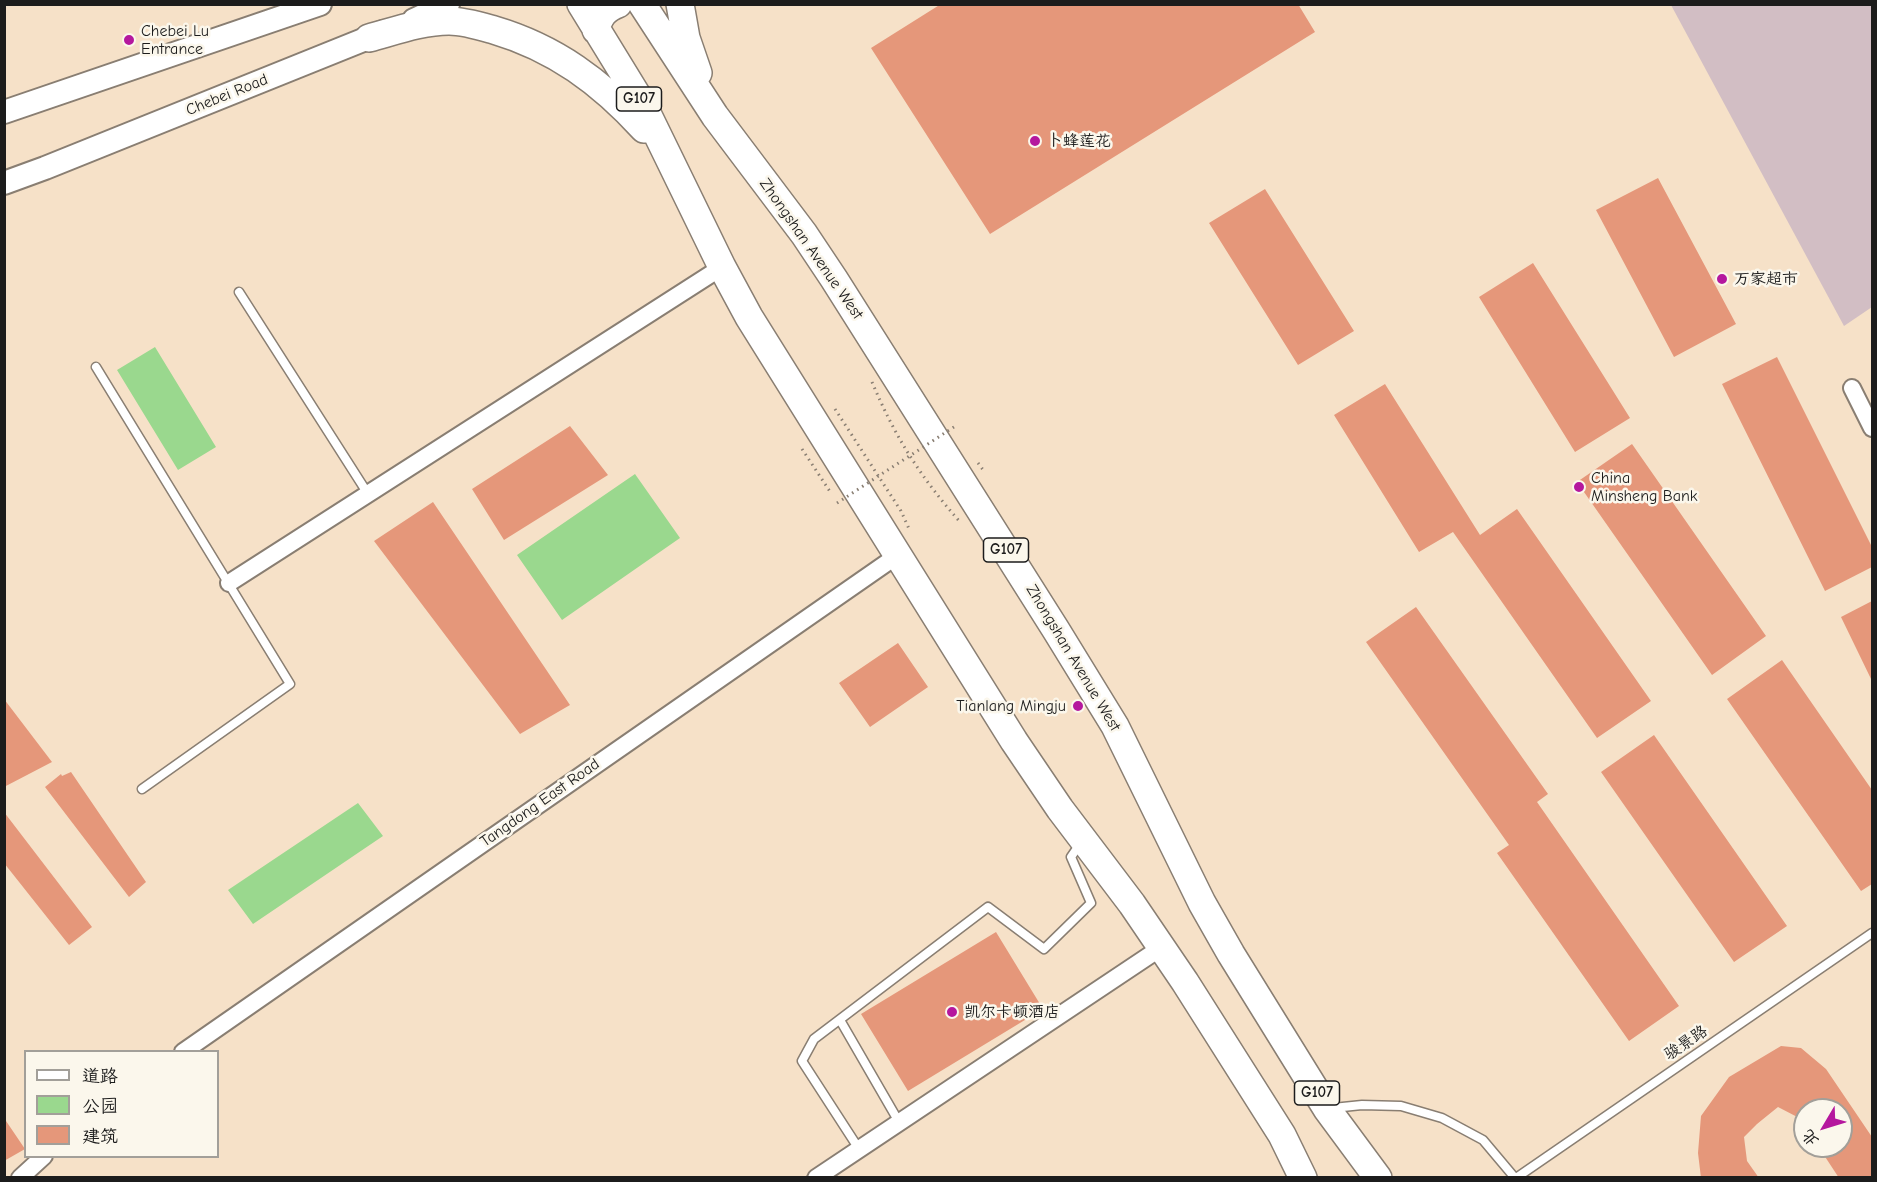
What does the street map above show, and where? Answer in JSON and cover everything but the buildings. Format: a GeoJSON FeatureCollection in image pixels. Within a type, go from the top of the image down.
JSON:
{"type":"FeatureCollection","features":[{"type":"Feature","properties":{"kind":"highway","name":"G107"},"geometry":{"type":"LineString","coordinates":[[580,4],[643,105],[722,267],[750,317],[905,545],[1014,741],[1060,809],[1162,947],[1282,1135],[1303,1178]]}},
{"type":"Feature","properties":{"kind":"highway"},"geometry":{"type":"LineString","coordinates":[[680,4],[686,38],[715,116]]}},
{"type":"Feature","properties":{"kind":"highway"},"geometry":{"type":"LineString","coordinates":[[596,30],[601,15],[609,8],[635,5]]}},
{"type":"Feature","properties":{"kind":"highway","name":"Zhongshan Avenue West"},"geometry":{"type":"LineString","coordinates":[[635,5],[804,234],[834,279],[1086,677],[1130,755],[1202,903],[1251,988],[1327,1109],[1378,1178]]}},
{"type":"Feature","properties":{"kind":"highway"},"geometry":{"type":"LineString","coordinates":[[369,38],[425,23],[450,21],[479,26],[519,38],[545,49],[574,66],[624,106],[676,171]]}},
{"type":"Feature","properties":{"kind":"highway"},"geometry":{"type":"LineString","coordinates":[[1282,1135],[1320,1178]]}},
{"type":"Feature","properties":{"kind":"main road"},"geometry":{"type":"LineString","coordinates":[[4,112],[320,4]]}},
{"type":"Feature","properties":{"kind":"main road","name":"Chebei Road"},"geometry":{"type":"LineString","coordinates":[[4,183],[369,38],[448,4]]}},
{"type":"Feature","properties":{"kind":"street"},"geometry":{"type":"LineString","coordinates":[[229,583],[722,267]]}},
{"type":"Feature","properties":{"kind":"street"},"geometry":{"type":"LineString","coordinates":[[1852,388],[1872,428]]}},
{"type":"Feature","properties":{"kind":"street","name":"Tangdong East Road"},"geometry":{"type":"LineString","coordinates":[[186,1050],[905,545]]}},
{"type":"Feature","properties":{"kind":"street"},"geometry":{"type":"LineString","coordinates":[[816,1178],[1162,947]]}},
{"type":"Feature","properties":{"kind":"street"},"geometry":{"type":"LineString","coordinates":[[20,1178],[42,1158]]}},
{"type":"Feature","properties":{"kind":"lane"},"geometry":{"type":"LineString","coordinates":[[239,292],[368,494]]}},
{"type":"Feature","properties":{"kind":"lane"},"geometry":{"type":"LineString","coordinates":[[96,367],[290,684],[142,789]]}},
{"type":"Feature","properties":{"kind":"lane"},"geometry":{"type":"LineString","coordinates":[[859,1149],[802,1061],[814,1039],[988,907],[1044,949],[1091,903],[1071,857],[1084,840]]}},
{"type":"Feature","properties":{"kind":"lane","name":"骏景路"},"geometry":{"type":"LineString","coordinates":[[1515,1178],[1872,933]]}},
{"type":"Feature","properties":{"kind":"lane"},"geometry":{"type":"LineString","coordinates":[[840,1020],[898,1122]]}},
{"type":"Feature","properties":{"kind":"lane"},"geometry":{"type":"LineString","coordinates":[[1327,1109],[1362,1105],[1401,1106],[1442,1118],[1483,1140],[1515,1178]]}},
{"type":"Feature","properties":{"kind":"path"},"geometry":{"type":"LineString","coordinates":[[869,377],[889,421],[920,473],[966,529]]}},
{"type":"Feature","properties":{"kind":"path"},"geometry":{"type":"LineString","coordinates":[[834,409],[901,511],[905,545]]}},
{"type":"Feature","properties":{"kind":"path"},"geometry":{"type":"LineString","coordinates":[[837,503],[954,427]]}},
{"type":"Feature","properties":{"kind":"path"},"geometry":{"type":"LineString","coordinates":[[802,449],[831,494]]}},
{"type":"Feature","properties":{"kind":"shaded area"},"geometry":{"type":"Polygon","coordinates":[[[1671,5],[1872,5],[1872,307],[1844,326],[1671,5]]]}},
{"type":"Feature","properties":{"kind":"green space"},"geometry":{"type":"Polygon","coordinates":[[[155,347],[216,447],[178,470],[117,370],[155,347]]]}},
{"type":"Feature","properties":{"kind":"green space"},"geometry":{"type":"Polygon","coordinates":[[[635,474],[680,538],[562,620],[517,555],[635,474]]]}},
{"type":"Feature","properties":{"kind":"green space"},"geometry":{"type":"Polygon","coordinates":[[[358,803],[383,836],[253,924],[228,890],[358,803]]]}},
{"type":"Feature","properties":{"kind":"place","name":"Chebei Lu Entrance"},"geometry":{"type":"Point","coordinates":[129,40]}},
{"type":"Feature","properties":{"kind":"place","name":"卜蜂莲花"},"geometry":{"type":"Point","coordinates":[1035,141]}},
{"type":"Feature","properties":{"kind":"place","name":"万家超市"},"geometry":{"type":"Point","coordinates":[1722,279]}},
{"type":"Feature","properties":{"kind":"place","name":"China Minsheng Bank"},"geometry":{"type":"Point","coordinates":[1579,487]}},
{"type":"Feature","properties":{"kind":"place","name":"Tianlang Mingju"},"geometry":{"type":"Point","coordinates":[1078,706]}},
{"type":"Feature","properties":{"kind":"place","name":"凯尔卡顿酒店"},"geometry":{"type":"Point","coordinates":[952,1012]}}]}
